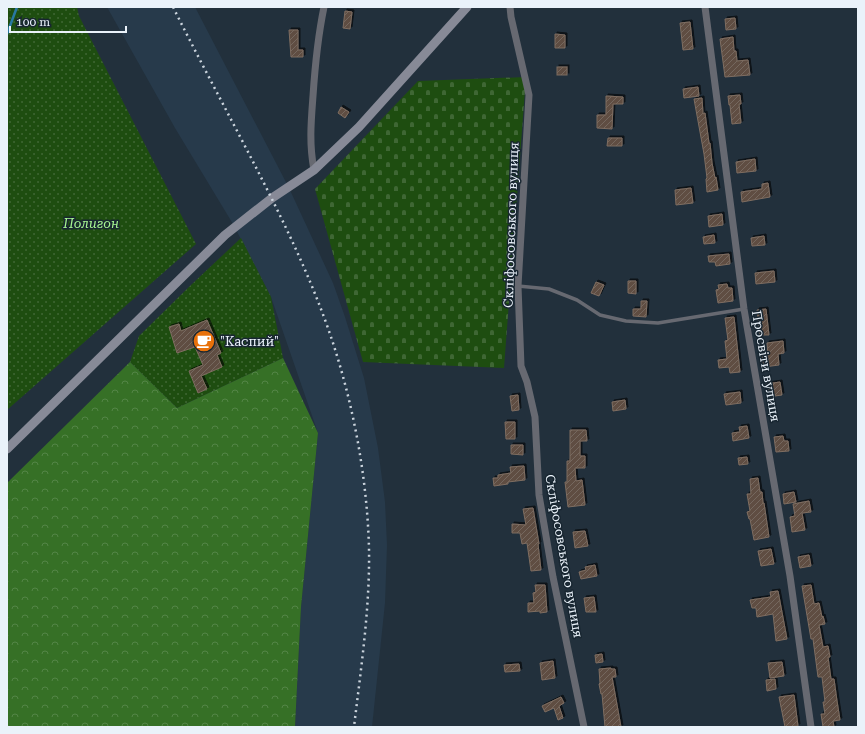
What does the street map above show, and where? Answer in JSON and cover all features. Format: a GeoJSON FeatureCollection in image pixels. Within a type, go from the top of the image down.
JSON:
{"type":"FeatureCollection","features":[{"type":"Feature","properties":{"kind":"main road"},"geometry":{"type":"LineString","coordinates":[[7,450],[225,235],[272,198],[314,170],[359,127],[467,7]]}},
{"type":"Feature","properties":{"kind":"street"},"geometry":{"type":"LineString","coordinates":[[314,170],[310,151],[311,117],[314,75],[324,7]]}},
{"type":"Feature","properties":{"kind":"street","name":"Скліфосовського вулиця"},"geometry":{"type":"LineString","coordinates":[[510,7],[528,94],[518,286],[522,366],[535,417],[539,495],[553,578],[584,727]]}},
{"type":"Feature","properties":{"kind":"street","name":"Просвіти вулиця"},"geometry":{"type":"LineString","coordinates":[[705,7],[744,309],[790,576],[811,727]]}},
{"type":"Feature","properties":{"kind":"lane"},"geometry":{"type":"LineString","coordinates":[[518,286],[549,289],[577,300],[600,315],[626,321],[658,323],[744,309]]}},
{"type":"Feature","properties":{"kind":"shaded area"},"geometry":{"type":"Polygon","coordinates":[[[107,7],[195,7],[289,188],[333,283],[364,378],[378,448],[385,502],[387,545],[385,603],[372,727],[295,727],[301,607],[318,433],[271,297],[233,224],[175,128],[107,7]]]}},
{"type":"Feature","properties":{"kind":"green space","name":"Полигон"},"geometry":{"type":"Polygon","coordinates":[[[7,7],[77,7],[79,16],[196,244],[7,410],[7,7]]]}},
{"type":"Feature","properties":{"kind":"green space"},"geometry":{"type":"Polygon","coordinates":[[[526,77],[504,368],[363,362],[315,189],[418,81],[526,77]]]}},
{"type":"Feature","properties":{"kind":"green space"},"geometry":{"type":"Polygon","coordinates":[[[241,238],[271,297],[283,358],[177,408],[130,362],[139,336],[241,238]]]}},
{"type":"Feature","properties":{"kind":"green space"},"geometry":{"type":"Polygon","coordinates":[[[283,358],[318,433],[301,607],[295,727],[7,727],[7,483],[130,362],[177,408],[283,358]]]}},
{"type":"Feature","properties":{"kind":"building"},"geometry":{"type":"Polygon","coordinates":[[[345,11],[352,12],[350,29],[343,28],[345,11]]]}},
{"type":"Feature","properties":{"kind":"building"},"geometry":{"type":"Polygon","coordinates":[[[735,18],[736,29],[726,30],[725,19],[735,18]]]}},
{"type":"Feature","properties":{"kind":"building"},"geometry":{"type":"Polygon","coordinates":[[[690,22],[693,49],[683,50],[680,23],[690,22]]]}},
{"type":"Feature","properties":{"kind":"building"},"geometry":{"type":"Polygon","coordinates":[[[289,30],[298,30],[298,50],[303,50],[303,57],[291,57],[289,30]]]}},
{"type":"Feature","properties":{"kind":"building"},"geometry":{"type":"Polygon","coordinates":[[[555,34],[565,35],[565,48],[555,48],[555,34]]]}},
{"type":"Feature","properties":{"kind":"building"},"geometry":{"type":"Polygon","coordinates":[[[733,37],[734,51],[736,51],[737,61],[748,60],[750,75],[725,77],[720,39],[733,37]]]}},
{"type":"Feature","properties":{"kind":"building"},"geometry":{"type":"Polygon","coordinates":[[[557,67],[567,67],[567,75],[557,75],[557,67]]]}},
{"type":"Feature","properties":{"kind":"building"},"geometry":{"type":"Polygon","coordinates":[[[698,87],[699,96],[684,98],[683,89],[698,87]]]}},
{"type":"Feature","properties":{"kind":"building"},"geometry":{"type":"Polygon","coordinates":[[[740,95],[741,104],[739,104],[741,123],[732,124],[728,96],[740,95]]]}},
{"type":"Feature","properties":{"kind":"building"},"geometry":{"type":"Polygon","coordinates":[[[606,96],[623,97],[623,104],[613,104],[612,129],[597,128],[597,115],[606,115],[606,96]]]}},
{"type":"Feature","properties":{"kind":"building"},"geometry":{"type":"Polygon","coordinates":[[[702,98],[703,114],[705,113],[712,163],[718,190],[707,192],[704,154],[694,99],[702,98]]]}},
{"type":"Feature","properties":{"kind":"building"},"geometry":{"type":"Polygon","coordinates":[[[341,107],[349,112],[345,118],[338,113],[341,107]]]}},
{"type":"Feature","properties":{"kind":"building"},"geometry":{"type":"Polygon","coordinates":[[[608,138],[622,138],[622,146],[607,146],[608,138]]]}},
{"type":"Feature","properties":{"kind":"building"},"geometry":{"type":"Polygon","coordinates":[[[755,159],[756,171],[737,173],[736,162],[755,159]]]}},
{"type":"Feature","properties":{"kind":"building"},"geometry":{"type":"Polygon","coordinates":[[[768,183],[770,197],[742,202],[741,192],[762,189],[762,184],[768,183]]]}},
{"type":"Feature","properties":{"kind":"building"},"geometry":{"type":"Polygon","coordinates":[[[691,188],[693,203],[676,205],[675,190],[691,188]]]}},
{"type":"Feature","properties":{"kind":"building"},"geometry":{"type":"Polygon","coordinates":[[[722,214],[723,225],[709,227],[708,216],[722,214]]]}},
{"type":"Feature","properties":{"kind":"building"},"geometry":{"type":"Polygon","coordinates":[[[714,235],[715,243],[704,244],[703,237],[714,235]]]}},
{"type":"Feature","properties":{"kind":"building"},"geometry":{"type":"Polygon","coordinates":[[[764,236],[765,245],[752,246],[751,238],[764,236]]]}},
{"type":"Feature","properties":{"kind":"building"},"geometry":{"type":"Polygon","coordinates":[[[729,254],[730,264],[716,266],[715,262],[709,262],[708,256],[729,254]]]}},
{"type":"Feature","properties":{"kind":"building"},"geometry":{"type":"Polygon","coordinates":[[[774,271],[775,282],[756,284],[755,273],[774,271]]]}},
{"type":"Feature","properties":{"kind":"building"},"geometry":{"type":"Polygon","coordinates":[[[628,281],[636,281],[636,294],[628,293],[628,281]]]}},
{"type":"Feature","properties":{"kind":"building"},"geometry":{"type":"Polygon","coordinates":[[[596,282],[604,285],[599,296],[591,293],[596,282]]]}},
{"type":"Feature","properties":{"kind":"building"},"geometry":{"type":"Polygon","coordinates":[[[727,284],[728,288],[732,288],[733,301],[718,303],[716,290],[719,289],[718,285],[727,284]]]}},
{"type":"Feature","properties":{"kind":"building"},"geometry":{"type":"Polygon","coordinates":[[[641,301],[647,301],[646,317],[633,316],[633,309],[641,309],[641,301]]]}},
{"type":"Feature","properties":{"kind":"building"},"geometry":{"type":"Polygon","coordinates":[[[766,309],[769,335],[760,335],[757,310],[766,309]]]}},
{"type":"Feature","properties":{"kind":"building"},"geometry":{"type":"Polygon","coordinates":[[[734,317],[740,372],[730,373],[729,367],[719,368],[718,360],[727,359],[725,341],[728,340],[725,318],[734,317]]]}},
{"type":"Feature","properties":{"kind":"building"},"geometry":{"type":"Polygon","coordinates":[[[207,320],[221,353],[217,355],[222,367],[201,376],[207,389],[198,393],[189,371],[203,365],[195,347],[177,353],[169,327],[179,324],[181,331],[207,320]]]}},
{"type":"Feature","properties":{"kind":"building"},"geometry":{"type":"Polygon","coordinates":[[[783,341],[784,353],[778,354],[779,365],[764,367],[762,357],[768,356],[767,343],[783,341]]]}},
{"type":"Feature","properties":{"kind":"building"},"geometry":{"type":"Polygon","coordinates":[[[780,382],[782,395],[768,397],[766,384],[780,382]]]}},
{"type":"Feature","properties":{"kind":"building"},"geometry":{"type":"Polygon","coordinates":[[[740,392],[741,403],[726,405],[724,394],[740,392]]]}},
{"type":"Feature","properties":{"kind":"building"},"geometry":{"type":"Polygon","coordinates":[[[518,395],[519,410],[512,411],[510,396],[518,395]]]}},
{"type":"Feature","properties":{"kind":"building"},"geometry":{"type":"Polygon","coordinates":[[[625,400],[626,409],[613,411],[612,402],[625,400]]]}},
{"type":"Feature","properties":{"kind":"building"},"geometry":{"type":"Polygon","coordinates":[[[505,422],[515,422],[515,439],[506,439],[505,422]]]}},
{"type":"Feature","properties":{"kind":"building"},"geometry":{"type":"Polygon","coordinates":[[[747,426],[749,438],[733,441],[732,433],[740,432],[739,427],[747,426]]]}},
{"type":"Feature","properties":{"kind":"building"},"geometry":{"type":"Polygon","coordinates":[[[570,430],[586,430],[587,441],[580,441],[580,456],[585,456],[585,468],[575,468],[576,481],[582,480],[585,505],[568,507],[565,482],[567,482],[567,461],[570,461],[570,430]]]}},
{"type":"Feature","properties":{"kind":"building"},"geometry":{"type":"Polygon","coordinates":[[[783,436],[784,441],[788,441],[789,451],[776,452],[774,437],[783,436]]]}},
{"type":"Feature","properties":{"kind":"building"},"geometry":{"type":"Polygon","coordinates":[[[511,445],[523,445],[523,455],[511,454],[511,445]]]}},
{"type":"Feature","properties":{"kind":"building"},"geometry":{"type":"Polygon","coordinates":[[[747,457],[748,464],[739,465],[738,458],[747,457]]]}},
{"type":"Feature","properties":{"kind":"building"},"geometry":{"type":"Polygon","coordinates":[[[524,466],[525,480],[508,482],[508,484],[494,486],[493,478],[498,478],[498,475],[511,473],[510,467],[524,466]]]}},
{"type":"Feature","properties":{"kind":"building"},"geometry":{"type":"Polygon","coordinates":[[[758,478],[760,492],[762,492],[769,537],[754,540],[750,519],[747,512],[750,511],[747,494],[751,494],[750,479],[758,478]]]}},
{"type":"Feature","properties":{"kind":"building"},"geometry":{"type":"Polygon","coordinates":[[[794,492],[796,502],[784,504],[783,494],[794,492]]]}},
{"type":"Feature","properties":{"kind":"building"},"geometry":{"type":"Polygon","coordinates":[[[809,501],[811,512],[802,513],[805,530],[792,532],[790,517],[795,516],[793,504],[809,501]]]}},
{"type":"Feature","properties":{"kind":"building"},"geometry":{"type":"Polygon","coordinates":[[[533,508],[539,544],[541,570],[531,571],[527,543],[522,544],[520,533],[512,533],[512,524],[526,525],[523,509],[533,508]]]}},
{"type":"Feature","properties":{"kind":"building"},"geometry":{"type":"Polygon","coordinates":[[[585,531],[588,546],[575,548],[573,532],[585,531]]]}},
{"type":"Feature","properties":{"kind":"building"},"geometry":{"type":"Polygon","coordinates":[[[771,549],[774,564],[761,566],[758,551],[771,549]]]}},
{"type":"Feature","properties":{"kind":"building"},"geometry":{"type":"Polygon","coordinates":[[[809,555],[811,566],[800,568],[798,557],[809,555]]]}},
{"type":"Feature","properties":{"kind":"building"},"geometry":{"type":"Polygon","coordinates":[[[595,565],[597,576],[581,579],[579,572],[586,570],[585,567],[595,565]]]}},
{"type":"Feature","properties":{"kind":"building"},"geometry":{"type":"Polygon","coordinates":[[[535,585],[545,585],[547,612],[528,612],[528,603],[534,603],[533,593],[536,592],[535,585]]]}},
{"type":"Feature","properties":{"kind":"building"},"geometry":{"type":"Polygon","coordinates":[[[811,585],[814,604],[819,603],[825,624],[819,625],[823,647],[828,646],[831,679],[834,679],[840,720],[833,721],[834,727],[823,727],[821,714],[825,714],[823,702],[825,702],[822,677],[818,677],[813,639],[811,639],[802,586],[811,585]]]}},
{"type":"Feature","properties":{"kind":"building"},"geometry":{"type":"Polygon","coordinates":[[[778,591],[787,639],[776,641],[773,614],[757,617],[756,608],[752,608],[750,600],[771,597],[770,592],[778,591]]]}},
{"type":"Feature","properties":{"kind":"building"},"geometry":{"type":"Polygon","coordinates":[[[594,597],[596,612],[586,612],[584,598],[594,597]]]}},
{"type":"Feature","properties":{"kind":"building"},"geometry":{"type":"Polygon","coordinates":[[[602,654],[603,662],[596,663],[595,655],[602,654]]]}},
{"type":"Feature","properties":{"kind":"building"},"geometry":{"type":"Polygon","coordinates":[[[553,661],[555,678],[542,680],[540,663],[553,661]]]}},
{"type":"Feature","properties":{"kind":"building"},"geometry":{"type":"Polygon","coordinates":[[[782,662],[784,676],[770,678],[768,663],[782,662]]]}},
{"type":"Feature","properties":{"kind":"building"},"geometry":{"type":"Polygon","coordinates":[[[519,664],[520,671],[505,672],[504,665],[519,664]]]}},
{"type":"Feature","properties":{"kind":"building"},"geometry":{"type":"Polygon","coordinates":[[[599,669],[615,669],[616,677],[612,677],[621,727],[605,727],[602,694],[599,684],[599,669]]]}},
{"type":"Feature","properties":{"kind":"building"},"geometry":{"type":"Polygon","coordinates":[[[775,679],[776,689],[767,691],[766,680],[775,679]]]}},
{"type":"Feature","properties":{"kind":"building"},"geometry":{"type":"Polygon","coordinates":[[[794,695],[798,726],[785,727],[779,697],[794,695]]]}},
{"type":"Feature","properties":{"kind":"building"},"geometry":{"type":"Polygon","coordinates":[[[561,697],[564,703],[559,706],[563,718],[558,720],[554,708],[545,712],[542,706],[561,697]]]}},
{"type":"Feature","properties":{"kind":"waterway"},"geometry":{"type":"LineString","coordinates":[[7,34],[17,7]]}},
{"type":"Feature","properties":{"kind":"railway"},"geometry":{"type":"LineString","coordinates":[[173,7],[292,240],[330,334],[346,386],[362,467],[368,521],[369,548],[367,615],[354,727]]}},
{"type":"Feature","properties":{"kind":"place","name":"\"Каспий\""},"geometry":{"type":"Point","coordinates":[204,341]}}]}
